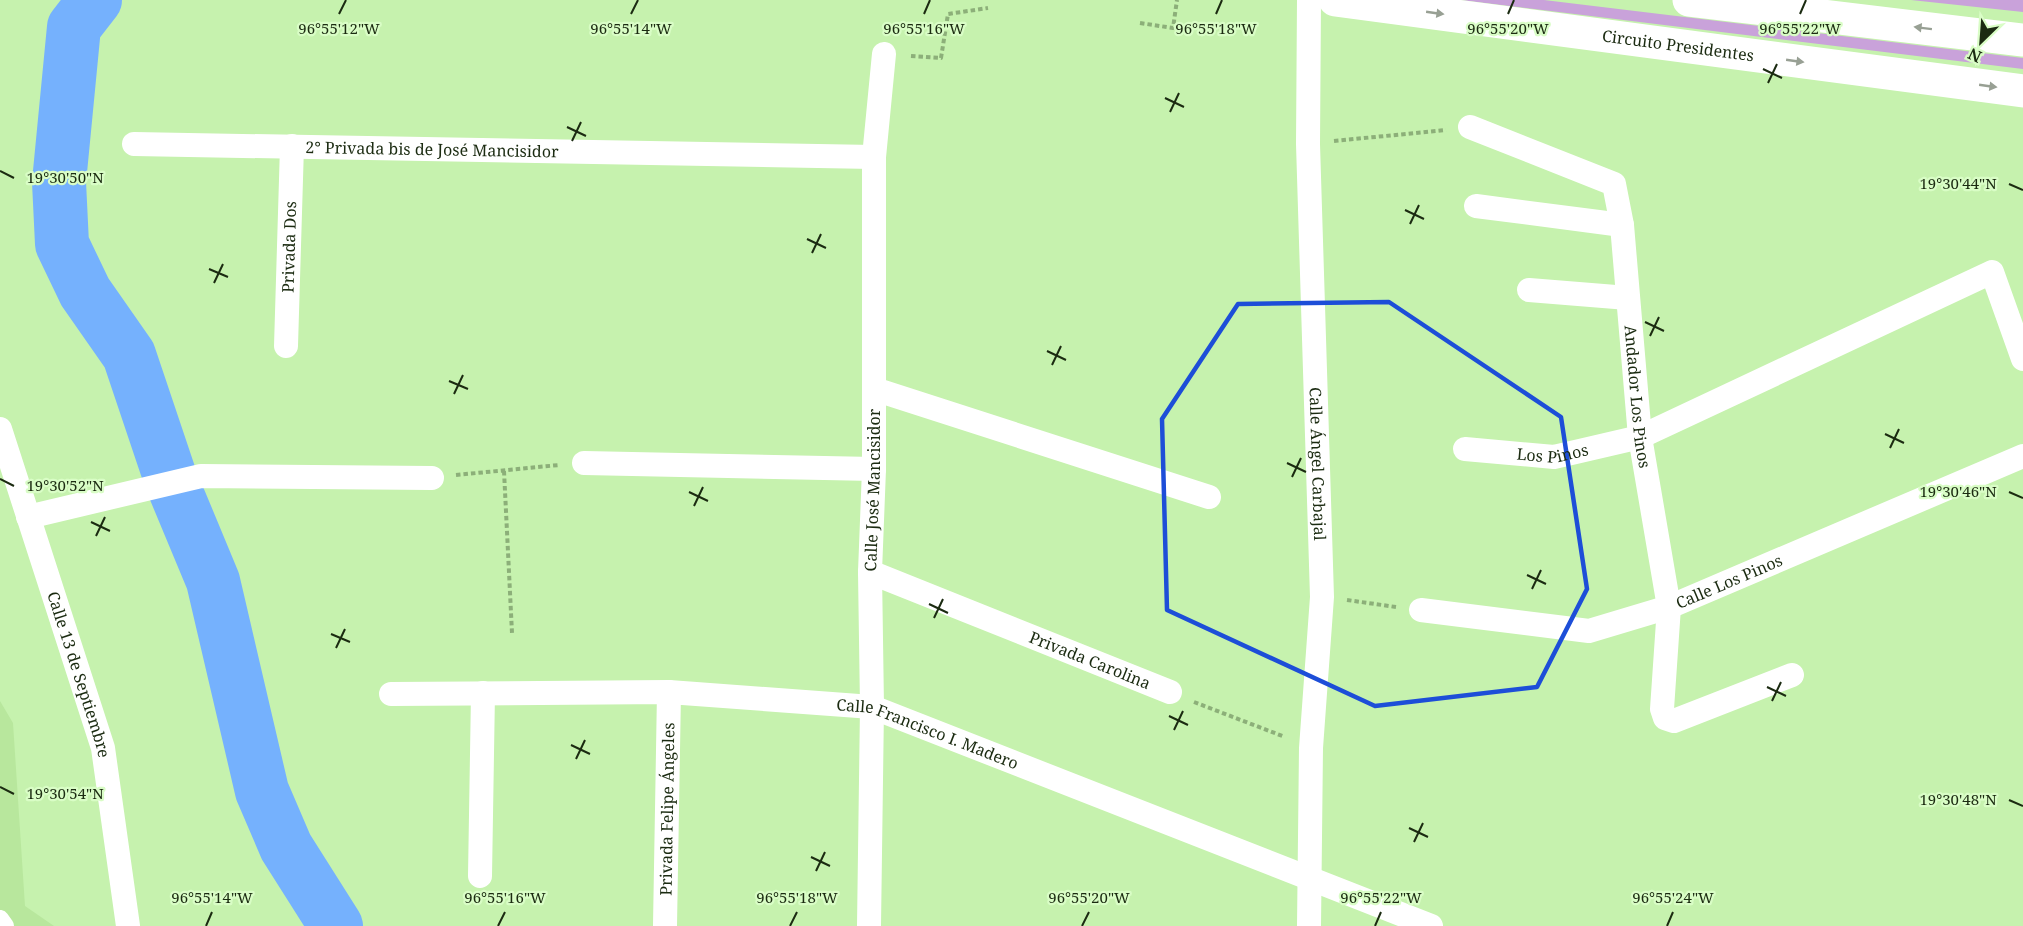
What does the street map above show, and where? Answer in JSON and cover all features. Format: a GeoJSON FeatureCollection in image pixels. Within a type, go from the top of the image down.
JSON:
{"type":"FeatureCollection","features":[{"type":"Feature","properties":{"kind":"main road","name":"Circuito Presidentes"},"geometry":{"type":"LineString","coordinates":[[1335,0],[2023,91]]}},
{"type":"Feature","properties":{"kind":"main road"},"geometry":{"type":"LineString","coordinates":[[1689,0],[2023,40]]}},
{"type":"Feature","properties":{"kind":"street","name":"Calle Ángel Carbajal"},"geometry":{"type":"LineString","coordinates":[[1308,0],[1308,144],[1322,597],[1311,748],[1309,926]]}},
{"type":"Feature","properties":{"kind":"street","name":"Calle José Mancisidor"},"geometry":{"type":"LineString","coordinates":[[869,926],[872,707],[870,572],[874,469],[874,157],[884,54]]}},
{"type":"Feature","properties":{"kind":"street","name":"Andador Los Pinos"},"geometry":{"type":"LineString","coordinates":[[1470,127],[1614,184],[1622,225],[1640,437],[1669,607],[1662,710],[1665,718],[1674,721],[1791,675]]}},
{"type":"Feature","properties":{"kind":"street","name":"2° Privada bis de José Mancisidor"},"geometry":{"type":"LineString","coordinates":[[134,144],[874,157]]}},
{"type":"Feature","properties":{"kind":"street","name":"Privada Dos"},"geometry":{"type":"LineString","coordinates":[[286,346],[292,146]]}},
{"type":"Feature","properties":{"kind":"street"},"geometry":{"type":"LineString","coordinates":[[1476,206],[1622,225]]}},
{"type":"Feature","properties":{"kind":"street"},"geometry":{"type":"LineString","coordinates":[[1640,437],[1992,272],[2023,359]]}},
{"type":"Feature","properties":{"kind":"street"},"geometry":{"type":"LineString","coordinates":[[1529,290],[1628,298]]}},
{"type":"Feature","properties":{"kind":"street"},"geometry":{"type":"LineString","coordinates":[[874,389],[1209,497]]}},
{"type":"Feature","properties":{"kind":"street","name":"Calle 13 de Septiembre"},"geometry":{"type":"LineString","coordinates":[[0,429],[103,748],[128,926]]}},
{"type":"Feature","properties":{"kind":"street","name":"Los Pinos"},"geometry":{"type":"LineString","coordinates":[[1465,449],[1554,457],[1640,437]]}},
{"type":"Feature","properties":{"kind":"street","name":"Calle Los Pinos"},"geometry":{"type":"LineString","coordinates":[[1421,610],[1589,631],[1669,607],[2023,456]]}},
{"type":"Feature","properties":{"kind":"street"},"geometry":{"type":"LineString","coordinates":[[584,463],[874,469]]}},
{"type":"Feature","properties":{"kind":"street"},"geometry":{"type":"LineString","coordinates":[[28,517],[201,476],[432,478]]}},
{"type":"Feature","properties":{"kind":"street","name":"Privada Carolina"},"geometry":{"type":"LineString","coordinates":[[870,572],[1170,692]]}},
{"type":"Feature","properties":{"kind":"street","name":"Calle Francisco I. Madero"},"geometry":{"type":"LineString","coordinates":[[391,694],[669,692],[872,707],[1431,926]]}},
{"type":"Feature","properties":{"kind":"street","name":"Privada Felipe Ángeles"},"geometry":{"type":"LineString","coordinates":[[665,926],[669,692]]}},
{"type":"Feature","properties":{"kind":"street"},"geometry":{"type":"LineString","coordinates":[[480,876],[483,693]]}},
{"type":"Feature","properties":{"kind":"street"},"geometry":{"type":"LineString","coordinates":[[0,919],[5,926]]}},
{"type":"Feature","properties":{"kind":"path"},"geometry":{"type":"LineString","coordinates":[[1140,23],[1173,28],[1177,0]]}},
{"type":"Feature","properties":{"kind":"path"},"geometry":{"type":"LineString","coordinates":[[884,54],[941,58],[948,14],[988,8]]}},
{"type":"Feature","properties":{"kind":"path"},"geometry":{"type":"LineString","coordinates":[[1308,144],[1470,127]]}},
{"type":"Feature","properties":{"kind":"path"},"geometry":{"type":"LineString","coordinates":[[432,478],[584,463]]}},
{"type":"Feature","properties":{"kind":"path"},"geometry":{"type":"LineString","coordinates":[[504,471],[512,633]]}},
{"type":"Feature","properties":{"kind":"path"},"geometry":{"type":"LineString","coordinates":[[1322,597],[1421,610]]}},
{"type":"Feature","properties":{"kind":"path","name":"Privada Carolina"},"geometry":{"type":"LineString","coordinates":[[1170,692],[1311,748]]}},
{"type":"Feature","properties":{"kind":"highlighted area"},"geometry":{"type":"Polygon","coordinates":[[[1389,302],[1561,417],[1587,589],[1537,687],[1375,706],[1167,610],[1162,419],[1238,304],[1389,302]]]}},
{"type":"Feature","properties":{"kind":"shaded area"},"geometry":{"type":"Polygon","coordinates":[[[1461,0],[1544,0],[2023,58],[2023,69],[1461,0]]]}},
{"type":"Feature","properties":{"kind":"shaded area"},"geometry":{"type":"Polygon","coordinates":[[[1911,0],[2023,0],[2023,12],[1911,0]]]}},
{"type":"Feature","properties":{"kind":"shaded area"},"geometry":{"type":"Polygon","coordinates":[[[0,701],[13,723],[25,906],[54,926],[0,926],[0,701]]]}},
{"type":"Feature","properties":{"kind":"waterway"},"geometry":{"type":"LineString","coordinates":[[95,0],[74,27],[59,182],[62,244],[85,292],[129,355],[171,480],[213,581],[262,791],[286,847],[336,926]]}}]}
